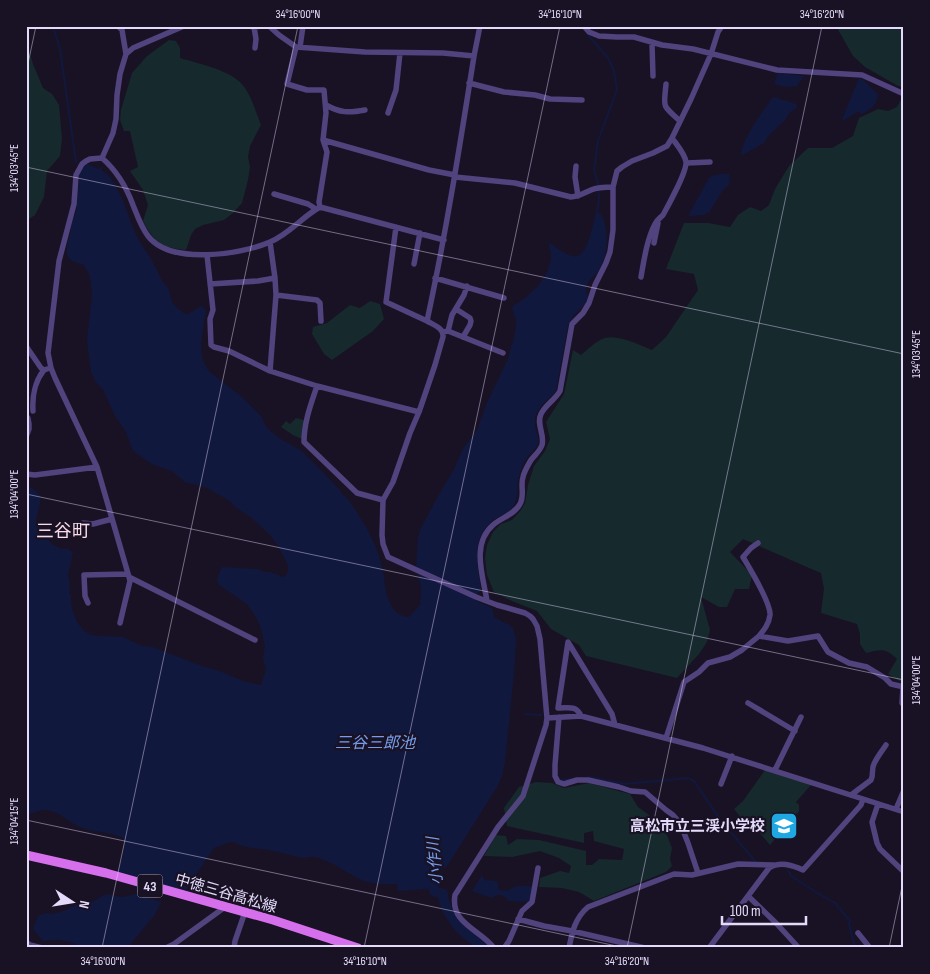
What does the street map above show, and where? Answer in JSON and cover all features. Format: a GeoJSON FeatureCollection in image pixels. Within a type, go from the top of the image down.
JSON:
{"type":"FeatureCollection","features":[{"type":"Feature","properties":{"kind":"main road","name":"中徳三谷高松線"},"geometry":{"type":"LineString","coordinates":[[26,855],[106,873],[273,920],[358,948]]}},
{"type":"Feature","properties":{"kind":"street"},"geometry":{"type":"LineString","coordinates":[[102,158],[113,132],[116,119],[120,74],[126,54],[122,30],[118,26]]}},
{"type":"Feature","properties":{"kind":"street"},"geometry":{"type":"LineString","coordinates":[[126,54],[133,48],[184,26]]}},
{"type":"Feature","properties":{"kind":"street"},"geometry":{"type":"LineString","coordinates":[[255,48],[256,39],[251,27],[262,26]]}},
{"type":"Feature","properties":{"kind":"street"},"geometry":{"type":"LineString","coordinates":[[269,26],[298,47],[365,52],[474,56]]}},
{"type":"Feature","properties":{"kind":"street"},"geometry":{"type":"LineString","coordinates":[[120,623],[130,581],[129,576],[97,467],[51,368],[48,353],[59,261],[74,204],[76,175],[82,164],[86,161],[102,158],[121,178],[140,224],[148,236],[155,244],[164,249],[214,256],[242,251],[270,242],[318,208],[327,152],[323,140],[326,104],[324,90],[307,90],[287,84],[302,26]]}},
{"type":"Feature","properties":{"kind":"street"},"geometry":{"type":"LineString","coordinates":[[427,321],[444,240],[480,26]]}},
{"type":"Feature","properties":{"kind":"street"},"geometry":{"type":"LineString","coordinates":[[584,26],[589,32],[599,36],[634,37],[652,43],[693,49],[777,70],[862,74],[904,94]]}},
{"type":"Feature","properties":{"kind":"street"},"geometry":{"type":"LineString","coordinates":[[487,601],[480,553],[481,545],[494,524],[512,514],[520,504],[522,498],[522,478],[531,460],[543,443],[539,422],[541,413],[560,391],[572,324],[583,313],[589,303],[610,252],[613,230],[613,187],[617,171],[632,161],[667,146],[691,99],[722,26]]}},
{"type":"Feature","properties":{"kind":"street"},"geometry":{"type":"LineString","coordinates":[[652,43],[653,76]]}},
{"type":"Feature","properties":{"kind":"street"},"geometry":{"type":"LineString","coordinates":[[388,113],[396,90],[400,53]]}},
{"type":"Feature","properties":{"kind":"street"},"geometry":{"type":"LineString","coordinates":[[470,83],[504,92],[535,94],[550,99],[582,100]]}},
{"type":"Feature","properties":{"kind":"street"},"geometry":{"type":"LineString","coordinates":[[666,84],[664,104],[680,121]]}},
{"type":"Feature","properties":{"kind":"street"},"geometry":{"type":"LineString","coordinates":[[326,104],[335,110],[352,113],[365,110]]}},
{"type":"Feature","properties":{"kind":"street"},"geometry":{"type":"LineString","coordinates":[[654,243],[658,223],[685,171],[687,163],[672,138]]}},
{"type":"Feature","properties":{"kind":"street"},"geometry":{"type":"LineString","coordinates":[[323,140],[455,176],[515,183],[566,196],[574,197],[592,190],[613,187]]}},
{"type":"Feature","properties":{"kind":"street"},"geometry":{"type":"LineString","coordinates":[[687,163],[710,162]]}},
{"type":"Feature","properties":{"kind":"street"},"geometry":{"type":"LineString","coordinates":[[576,166],[575,177],[578,196]]}},
{"type":"Feature","properties":{"kind":"street"},"geometry":{"type":"LineString","coordinates":[[274,194],[318,208],[444,240]]}},
{"type":"Feature","properties":{"kind":"street"},"geometry":{"type":"LineString","coordinates":[[641,277],[652,231],[656,222],[662,216]]}},
{"type":"Feature","properties":{"kind":"street"},"geometry":{"type":"LineString","coordinates":[[396,227],[386,302],[441,329],[503,353]]}},
{"type":"Feature","properties":{"kind":"street"},"geometry":{"type":"LineString","coordinates":[[414,264],[420,233]]}},
{"type":"Feature","properties":{"kind":"street"},"geometry":{"type":"LineString","coordinates":[[270,242],[276,295],[270,371]]}},
{"type":"Feature","properties":{"kind":"street"},"geometry":{"type":"LineString","coordinates":[[207,255],[213,310],[210,319],[211,345],[229,351],[270,371],[316,386],[420,412]]}},
{"type":"Feature","properties":{"kind":"street"},"geometry":{"type":"LineString","coordinates":[[210,284],[275,278]]}},
{"type":"Feature","properties":{"kind":"street"},"geometry":{"type":"LineString","coordinates":[[435,278],[504,298]]}},
{"type":"Feature","properties":{"kind":"street"},"geometry":{"type":"LineString","coordinates":[[467,286],[452,315],[420,412],[410,433],[393,482],[383,500],[382,535],[388,557],[476,597],[525,613],[533,619],[537,626],[540,639],[547,718],[523,796],[498,827],[456,894],[454,901],[458,915],[464,923],[485,938],[494,948]]}},
{"type":"Feature","properties":{"kind":"street"},"geometry":{"type":"LineString","coordinates":[[276,295],[317,300],[320,303],[321,321]]}},
{"type":"Feature","properties":{"kind":"street"},"geometry":{"type":"LineString","coordinates":[[456,309],[470,318],[471,321],[463,337]]}},
{"type":"Feature","properties":{"kind":"street"},"geometry":{"type":"LineString","coordinates":[[26,346],[44,370]]}},
{"type":"Feature","properties":{"kind":"street"},"geometry":{"type":"LineString","coordinates":[[33,411],[32,400],[39,375],[44,370],[51,368]]}},
{"type":"Feature","properties":{"kind":"street"},"geometry":{"type":"LineString","coordinates":[[316,386],[306,422],[304,442],[356,493],[383,500]]}},
{"type":"Feature","properties":{"kind":"street"},"geometry":{"type":"LineString","coordinates":[[26,418],[28,418],[29,424],[26,437]]}},
{"type":"Feature","properties":{"kind":"street"},"geometry":{"type":"LineString","coordinates":[[26,474],[35,475],[97,467]]}},
{"type":"Feature","properties":{"kind":"street"},"geometry":{"type":"LineString","coordinates":[[83,524],[93,524],[112,519]]}},
{"type":"Feature","properties":{"kind":"street"},"geometry":{"type":"LineString","coordinates":[[666,738],[684,682],[708,663],[730,657],[742,650],[766,628],[770,616],[770,608],[743,557],[758,543]]}},
{"type":"Feature","properties":{"kind":"street"},"geometry":{"type":"LineString","coordinates":[[88,603],[85,596],[84,575],[129,576],[255,640]]}},
{"type":"Feature","properties":{"kind":"street"},"geometry":{"type":"LineString","coordinates":[[759,636],[788,641],[818,636],[828,652],[849,663],[867,667],[891,684],[904,687],[902,703],[904,706]]}},
{"type":"Feature","properties":{"kind":"street"},"geometry":{"type":"LineString","coordinates":[[581,716],[575,708],[558,708],[568,642],[612,714],[615,725]]}},
{"type":"Feature","properties":{"kind":"street"},"geometry":{"type":"LineString","coordinates":[[748,703],[795,731]]}},
{"type":"Feature","properties":{"kind":"street"},"geometry":{"type":"LineString","coordinates":[[547,718],[581,716],[666,738],[732,756],[904,812]]}},
{"type":"Feature","properties":{"kind":"street"},"geometry":{"type":"LineString","coordinates":[[559,717],[555,765],[555,776],[558,782],[564,784],[577,780],[588,780],[631,791],[645,792],[680,823],[698,873]]}},
{"type":"Feature","properties":{"kind":"street"},"geometry":{"type":"LineString","coordinates":[[775,770],[802,717]]}},
{"type":"Feature","properties":{"kind":"street"},"geometry":{"type":"LineString","coordinates":[[851,795],[871,780],[873,777],[873,764],[886,746]]}},
{"type":"Feature","properties":{"kind":"street"},"geometry":{"type":"LineString","coordinates":[[721,784],[732,756]]}},
{"type":"Feature","properties":{"kind":"street"},"geometry":{"type":"LineString","coordinates":[[896,809],[904,790]]}},
{"type":"Feature","properties":{"kind":"street"},"geometry":{"type":"LineString","coordinates":[[569,948],[572,932],[581,913],[588,907],[674,874],[692,875],[738,864],[789,864],[803,870],[861,804],[863,799]]}},
{"type":"Feature","properties":{"kind":"street"},"geometry":{"type":"LineString","coordinates":[[878,804],[872,822],[877,843],[880,850],[902,870]]}},
{"type":"Feature","properties":{"kind":"street"},"geometry":{"type":"LineString","coordinates":[[709,948],[769,868],[774,865]]}},
{"type":"Feature","properties":{"kind":"street"},"geometry":{"type":"LineString","coordinates":[[504,948],[522,912],[532,902],[538,868]]}},
{"type":"Feature","properties":{"kind":"street"},"geometry":{"type":"LineString","coordinates":[[748,896],[799,948]]}},
{"type":"Feature","properties":{"kind":"street"},"geometry":{"type":"LineString","coordinates":[[166,948],[225,907]]}},
{"type":"Feature","properties":{"kind":"street"},"geometry":{"type":"LineString","coordinates":[[234,948],[244,912]]}},
{"type":"Feature","properties":{"kind":"street"},"geometry":{"type":"LineString","coordinates":[[518,919],[645,948]]}},
{"type":"Feature","properties":{"kind":"street"},"geometry":{"type":"LineString","coordinates":[[858,933],[870,948]]}},
{"type":"Feature","properties":{"kind":"street"},"geometry":{"type":"LineString","coordinates":[[26,942],[42,948]]}},
{"type":"Feature","properties":{"kind":"green space"},"geometry":{"type":"Polygon","coordinates":[[[26,26],[28,26],[28,46],[43,88],[52,94],[59,105],[62,139],[60,156],[47,171],[44,197],[35,215],[26,221],[26,26]]]}},
{"type":"Feature","properties":{"kind":"green space"},"geometry":{"type":"Polygon","coordinates":[[[836,26],[904,26],[904,87],[898,86],[865,67],[853,56],[836,26]]]}},
{"type":"Feature","properties":{"kind":"green space"},"geometry":{"type":"Polygon","coordinates":[[[169,40],[176,41],[180,48],[180,58],[221,71],[236,78],[250,97],[261,125],[250,146],[248,157],[250,167],[242,203],[224,220],[195,229],[186,250],[171,248],[160,243],[151,234],[143,221],[148,205],[143,190],[130,171],[138,167],[130,131],[124,131],[120,120],[121,110],[132,73],[147,56],[169,40]]]}},
{"type":"Feature","properties":{"kind":"green space"},"geometry":{"type":"Polygon","coordinates":[[[904,94],[904,673],[901,682],[888,674],[897,659],[883,650],[866,653],[860,644],[857,624],[821,613],[824,589],[821,573],[743,539],[730,552],[752,575],[749,589],[735,589],[727,607],[719,607],[701,597],[710,630],[707,642],[699,654],[677,678],[586,656],[579,645],[551,629],[537,611],[494,592],[487,575],[485,558],[487,545],[493,532],[501,524],[512,520],[525,503],[534,466],[545,451],[550,439],[546,422],[564,394],[573,350],[581,355],[598,341],[616,337],[652,350],[666,337],[698,290],[694,274],[666,269],[684,223],[708,223],[730,227],[738,215],[750,207],[761,211],[769,205],[775,189],[789,166],[808,148],[832,148],[853,136],[859,118],[878,109],[888,111],[897,107],[904,94]]]}},
{"type":"Feature","properties":{"kind":"green space"},"geometry":{"type":"Polygon","coordinates":[[[370,301],[380,304],[384,319],[373,331],[332,360],[324,354],[312,334],[313,327],[327,323],[350,305],[360,308],[370,301]]]}},
{"type":"Feature","properties":{"kind":"green space"},"geometry":{"type":"Polygon","coordinates":[[[296,418],[304,420],[302,439],[281,427],[286,421],[290,424],[296,418]]]}},
{"type":"Feature","properties":{"kind":"green space"},"geometry":{"type":"Polygon","coordinates":[[[765,770],[811,785],[796,802],[799,805],[799,811],[770,845],[758,831],[754,834],[734,809],[743,801],[765,770]]]}},
{"type":"Feature","properties":{"kind":"green space"},"geometry":{"type":"Polygon","coordinates":[[[536,782],[552,783],[564,788],[589,783],[630,794],[638,807],[663,825],[672,848],[670,859],[672,866],[666,872],[594,901],[579,892],[562,888],[539,887],[540,878],[560,871],[569,873],[571,866],[559,858],[540,851],[512,857],[484,856],[496,835],[506,836],[508,845],[517,839],[539,840],[586,851],[586,865],[592,865],[599,859],[622,860],[624,849],[594,841],[593,831],[584,833],[584,843],[507,826],[504,808],[519,787],[536,782]]]}},
{"type":"Feature","properties":{"kind":"water"},"geometry":{"type":"Polygon","coordinates":[[[778,73],[804,76],[797,86],[786,87],[774,84],[778,73]]]}},
{"type":"Feature","properties":{"kind":"water"},"geometry":{"type":"Polygon","coordinates":[[[859,78],[878,94],[877,101],[867,111],[861,114],[859,111],[841,122],[859,78]]]}},
{"type":"Feature","properties":{"kind":"water"},"geometry":{"type":"Polygon","coordinates":[[[774,97],[796,104],[797,108],[790,112],[764,143],[741,156],[748,134],[774,97]]]}},
{"type":"Feature","properties":{"kind":"water","name":"三谷三郎池"},"geometry":{"type":"Polygon","coordinates":[[[88,164],[98,169],[101,167],[114,183],[138,239],[168,288],[172,302],[185,314],[189,314],[201,306],[206,311],[201,347],[202,358],[206,367],[242,397],[261,416],[266,427],[279,438],[302,451],[347,498],[375,546],[392,608],[406,617],[409,617],[420,605],[421,587],[416,565],[420,530],[453,471],[464,447],[478,429],[486,405],[507,361],[516,327],[513,306],[533,291],[548,270],[551,253],[548,242],[566,254],[578,256],[582,253],[589,240],[596,212],[600,213],[603,219],[607,241],[602,264],[586,286],[588,296],[586,303],[574,315],[568,325],[556,390],[537,412],[535,425],[539,441],[521,469],[513,507],[491,522],[480,538],[477,563],[481,590],[475,599],[492,608],[494,617],[513,628],[516,640],[505,761],[502,776],[497,787],[449,863],[445,868],[434,871],[435,888],[398,891],[397,884],[377,884],[365,881],[318,858],[304,858],[248,847],[233,842],[214,848],[185,891],[132,875],[118,873],[117,871],[123,857],[125,839],[120,836],[80,827],[59,814],[50,811],[42,810],[26,814],[26,487],[32,488],[40,496],[36,519],[39,530],[53,545],[73,552],[68,575],[72,609],[77,622],[89,634],[123,637],[142,646],[153,647],[243,681],[261,685],[266,669],[263,658],[265,646],[260,625],[247,604],[219,585],[217,580],[223,567],[258,569],[283,577],[286,576],[288,571],[288,565],[280,549],[271,536],[252,518],[234,506],[230,501],[205,487],[185,482],[172,471],[152,464],[133,451],[126,432],[115,416],[103,389],[96,382],[91,372],[87,341],[92,295],[90,276],[84,265],[72,261],[67,255],[70,228],[76,212],[78,172],[88,164]]]}},
{"type":"Feature","properties":{"kind":"water"},"geometry":{"type":"Polygon","coordinates":[[[721,174],[729,174],[729,185],[723,190],[709,212],[704,215],[688,216],[709,178],[721,174]]]}},
{"type":"Feature","properties":{"kind":"water"},"geometry":{"type":"Polygon","coordinates":[[[482,875],[484,880],[497,881],[499,890],[508,891],[520,886],[533,887],[531,898],[528,902],[509,901],[501,895],[496,895],[492,898],[472,891],[482,875]]]}},
{"type":"Feature","properties":{"kind":"water"},"geometry":{"type":"Polygon","coordinates":[[[106,894],[121,897],[136,894],[161,902],[154,916],[127,948],[75,947],[74,943],[58,940],[43,941],[33,929],[38,916],[46,913],[53,914],[75,905],[92,902],[106,894]]]}},
{"type":"Feature","properties":{"kind":"waterway"},"geometry":{"type":"LineString","coordinates":[[53,26],[60,49],[76,162]]}},
{"type":"Feature","properties":{"kind":"waterway"},"geometry":{"type":"LineString","coordinates":[[589,36],[608,58],[614,71],[617,90],[598,141],[594,170],[598,184],[597,212]]}},
{"type":"Feature","properties":{"kind":"waterway"},"geometry":{"type":"LineString","coordinates":[[525,714],[541,715]]}},
{"type":"Feature","properties":{"kind":"waterway"},"geometry":{"type":"LineString","coordinates":[[589,777],[625,784],[688,778],[694,781],[719,818],[755,861]]}},
{"type":"Feature","properties":{"kind":"waterway"},"geometry":{"type":"LineString","coordinates":[[560,780],[571,779]]}},
{"type":"Feature","properties":{"kind":"waterway"},"geometry":{"type":"LineString","coordinates":[[788,871],[790,875],[835,903],[850,921],[849,924],[855,948]]}},
{"type":"Feature","properties":{"kind":"waterway","name":"小作川"},"geometry":{"type":"LineString","coordinates":[[432,875],[434,891],[443,894],[446,907],[456,924],[485,948]]}},
{"type":"Feature","properties":{"kind":"place","name":"高松市立三渓小学校"},"geometry":{"type":"Point","coordinates":[784,826]}},
{"type":"Feature","properties":{"kind":"district","name":"三谷町"},"geometry":{"type":"Point","coordinates":[63,531]}}]}
